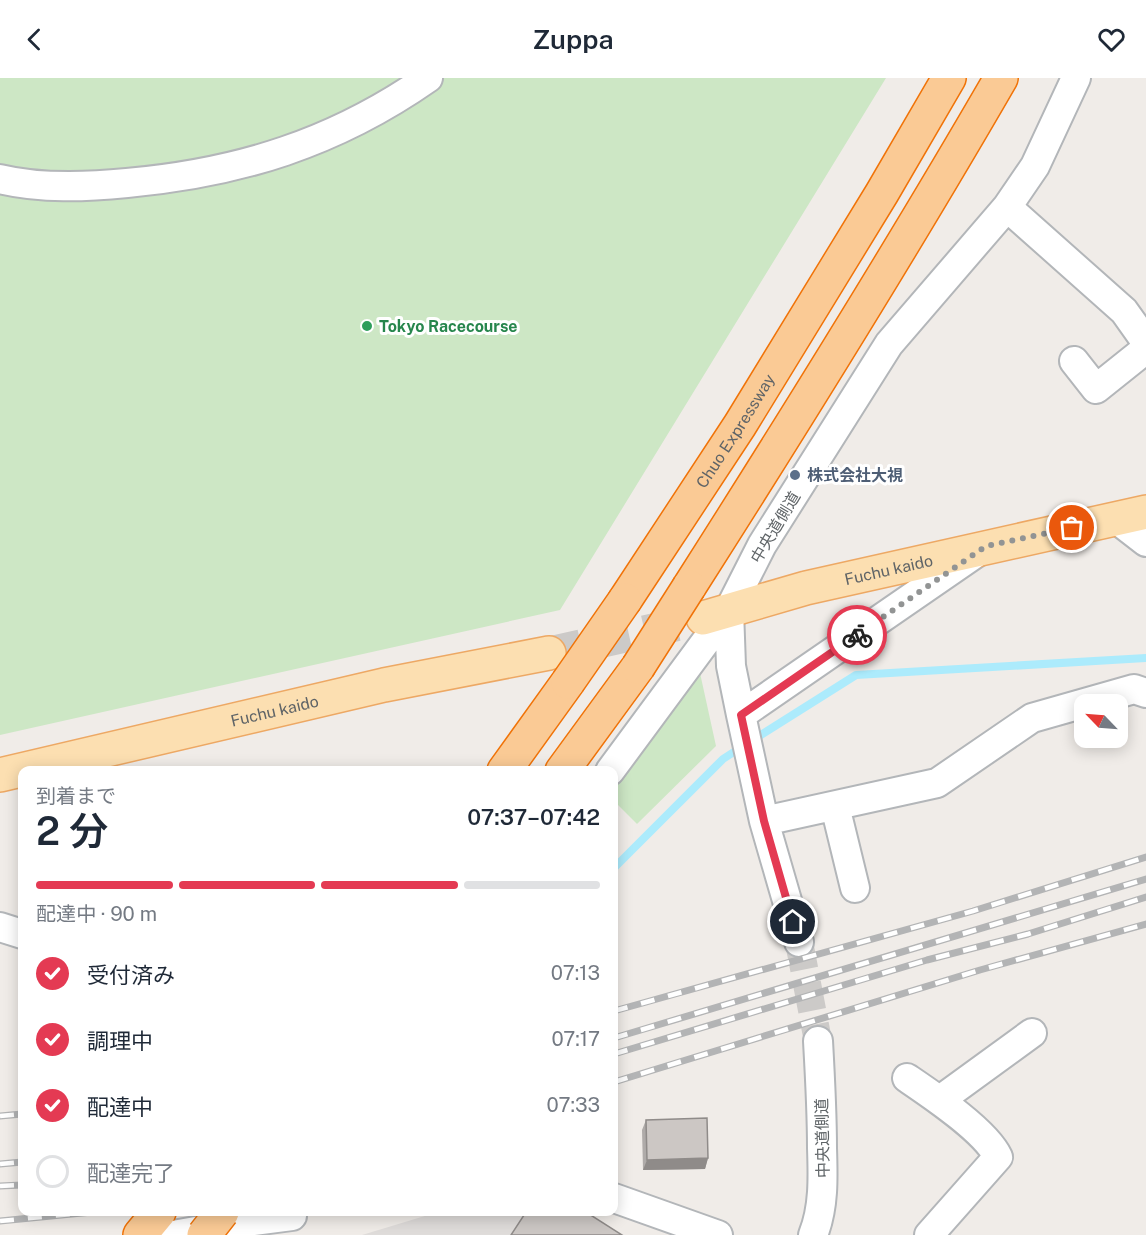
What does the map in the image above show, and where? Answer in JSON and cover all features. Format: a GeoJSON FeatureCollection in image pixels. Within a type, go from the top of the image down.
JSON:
{"type":"FeatureCollection","features":[{"type":"Feature","properties":{"kind":"highway","name":"Chuo Expressway"},"geometry":{"type":"LineString","coordinates":[[508,766],[625,600],[741,425],[949,78]]}},
{"type":"Feature","properties":{"kind":"highway"},"geometry":{"type":"LineString","coordinates":[[566,766],[638,667],[778,448],[922,214],[1001,78]]}},
{"type":"Feature","properties":{"kind":"highway"},"geometry":{"type":"LineString","coordinates":[[140,1235],[156,1216]]}},
{"type":"Feature","properties":{"kind":"highway"},"geometry":{"type":"LineString","coordinates":[[204,1235],[219,1216]]}},
{"type":"Feature","properties":{"kind":"main road","name":"Fuchu kaido"},"geometry":{"type":"LineString","coordinates":[[716,614],[806,588],[1146,512]]}},
{"type":"Feature","properties":{"kind":"main road","name":"Fuchu kaido"},"geometry":{"type":"LineString","coordinates":[[38,766],[384,685],[549,653]]}},
{"type":"Feature","properties":{"kind":"main road","name":"Fuchu kaido"},"geometry":{"type":"LineString","coordinates":[[0,775],[18,771]]}},
{"type":"Feature","properties":{"kind":"street"},"geometry":{"type":"LineString","coordinates":[[0,179],[90,187],[165,180],[234,167],[288,151],[336,132],[376,111],[428,78]]}},
{"type":"Feature","properties":{"kind":"street","name":"中央道側道"},"geometry":{"type":"LineString","coordinates":[[798,942],[764,821],[731,666],[716,614],[889,344],[1007,207],[1035,166],[1076,78]]}},
{"type":"Feature","properties":{"kind":"street"},"geometry":{"type":"LineString","coordinates":[[1007,207],[1124,311],[1146,342]]}},
{"type":"Feature","properties":{"kind":"street"},"geometry":{"type":"LineString","coordinates":[[1074,361],[1096,389],[1146,350]]}},
{"type":"Feature","properties":{"kind":"street"},"geometry":{"type":"LineString","coordinates":[[1114,518],[1146,542]]}},
{"type":"Feature","properties":{"kind":"street"},"geometry":{"type":"LineString","coordinates":[[741,715],[986,546]]}},
{"type":"Feature","properties":{"kind":"street"},"geometry":{"type":"LineString","coordinates":[[613,766],[716,614]]}},
{"type":"Feature","properties":{"kind":"street"},"geometry":{"type":"LineString","coordinates":[[764,821],[937,783],[1032,718],[1134,689],[1146,693]]}},
{"type":"Feature","properties":{"kind":"street"},"geometry":{"type":"LineString","coordinates":[[836,806],[855,888]]}},
{"type":"Feature","properties":{"kind":"street"},"geometry":{"type":"LineString","coordinates":[[0,927],[18,933]]}},
{"type":"Feature","properties":{"kind":"street"},"geometry":{"type":"LineString","coordinates":[[940,1100],[1032,1033]]}},
{"type":"Feature","properties":{"kind":"street","name":"中央道側道"},"geometry":{"type":"LineString","coordinates":[[813,1235],[817,1225],[823,1186],[818,1041]]}},
{"type":"Feature","properties":{"kind":"street"},"geometry":{"type":"LineString","coordinates":[[907,1078],[940,1100],[993,1146],[998,1157],[929,1235]]}},
{"type":"Feature","properties":{"kind":"street"},"geometry":{"type":"LineString","coordinates":[[618,1199],[718,1235]]}},
{"type":"Feature","properties":{"kind":"street"},"geometry":{"type":"LineString","coordinates":[[173,1235],[286,1216]]}},
{"type":"Feature","properties":{"kind":"street"},"geometry":{"type":"LineString","coordinates":[[257,1235],[295,1216]]}},
{"type":"Feature","properties":{"kind":"shaded area"},"geometry":{"type":"Polygon","coordinates":[[[425,1216],[559,1216],[616,1235],[362,1235],[425,1216]]]}},
{"type":"Feature","properties":{"kind":"green space","name":"Tokyo Racecourse"},"geometry":{"type":"Polygon","coordinates":[[[0,78],[886,78],[560,610],[0,735],[0,78]]]}},
{"type":"Feature","properties":{"kind":"green space"},"geometry":{"type":"Polygon","coordinates":[[[700,673],[716,746],[637,824],[618,805],[618,783],[700,673]]]}},
{"type":"Feature","properties":{"kind":"building"},"geometry":{"type":"Polygon","coordinates":[[[707,1118],[708,1158],[647,1160],[646,1120],[707,1118]]]}},
{"type":"Feature","properties":{"kind":"building"},"geometry":{"type":"Polygon","coordinates":[[[523,1216],[592,1216],[622,1235],[511,1235],[523,1216]]]}},
{"type":"Feature","properties":{"kind":"waterway"},"geometry":{"type":"LineString","coordinates":[[753,740],[856,675],[1146,658]]}},
{"type":"Feature","properties":{"kind":"waterway"},"geometry":{"type":"LineString","coordinates":[[618,864],[723,759],[743,746]]}},
{"type":"Feature","properties":{"kind":"tunnel"},"geometry":{"type":"LineString","coordinates":[[549,653],[684,623]]}},
{"type":"Feature","properties":{"kind":"tunnel"},"geometry":{"type":"LineString","coordinates":[[799,942],[818,1041]]}},
{"type":"Feature","properties":{"kind":"railway"},"geometry":{"type":"LineString","coordinates":[[618,1010],[973,911],[1146,857]]}},
{"type":"Feature","properties":{"kind":"railway"},"geometry":{"type":"LineString","coordinates":[[618,1037],[1146,879]]}},
{"type":"Feature","properties":{"kind":"railway"},"geometry":{"type":"LineString","coordinates":[[618,1053],[927,960],[1028,934],[1146,897]]}},
{"type":"Feature","properties":{"kind":"railway"},"geometry":{"type":"LineString","coordinates":[[618,1081],[980,970],[1146,924]]}},
{"type":"Feature","properties":{"kind":"railway"},"geometry":{"type":"LineString","coordinates":[[0,1116],[18,1114]]}},
{"type":"Feature","properties":{"kind":"railway"},"geometry":{"type":"LineString","coordinates":[[0,1164],[18,1162]]}},
{"type":"Feature","properties":{"kind":"railway"},"geometry":{"type":"LineString","coordinates":[[0,1186],[18,1185]]}},
{"type":"Feature","properties":{"kind":"railway"},"geometry":{"type":"LineString","coordinates":[[0,1221],[51,1216]]}},
{"type":"Feature","properties":{"kind":"way so far"},"geometry":{"type":"LineString","coordinates":[[857,635],[986,546],[1072,528]]}},
{"type":"Feature","properties":{"kind":"place","name":"Tokyo Racecourse"},"geometry":{"type":"Point","coordinates":[367,326]}},
{"type":"Feature","properties":{"kind":"place","name":"株式会社大視"},"geometry":{"type":"Point","coordinates":[795,475]}},
{"type":"Feature","properties":{"kind":"route"},"geometry":{"type":"LineString","coordinates":[[793,922],[764,821],[741,715],[857,635]]}}]}
